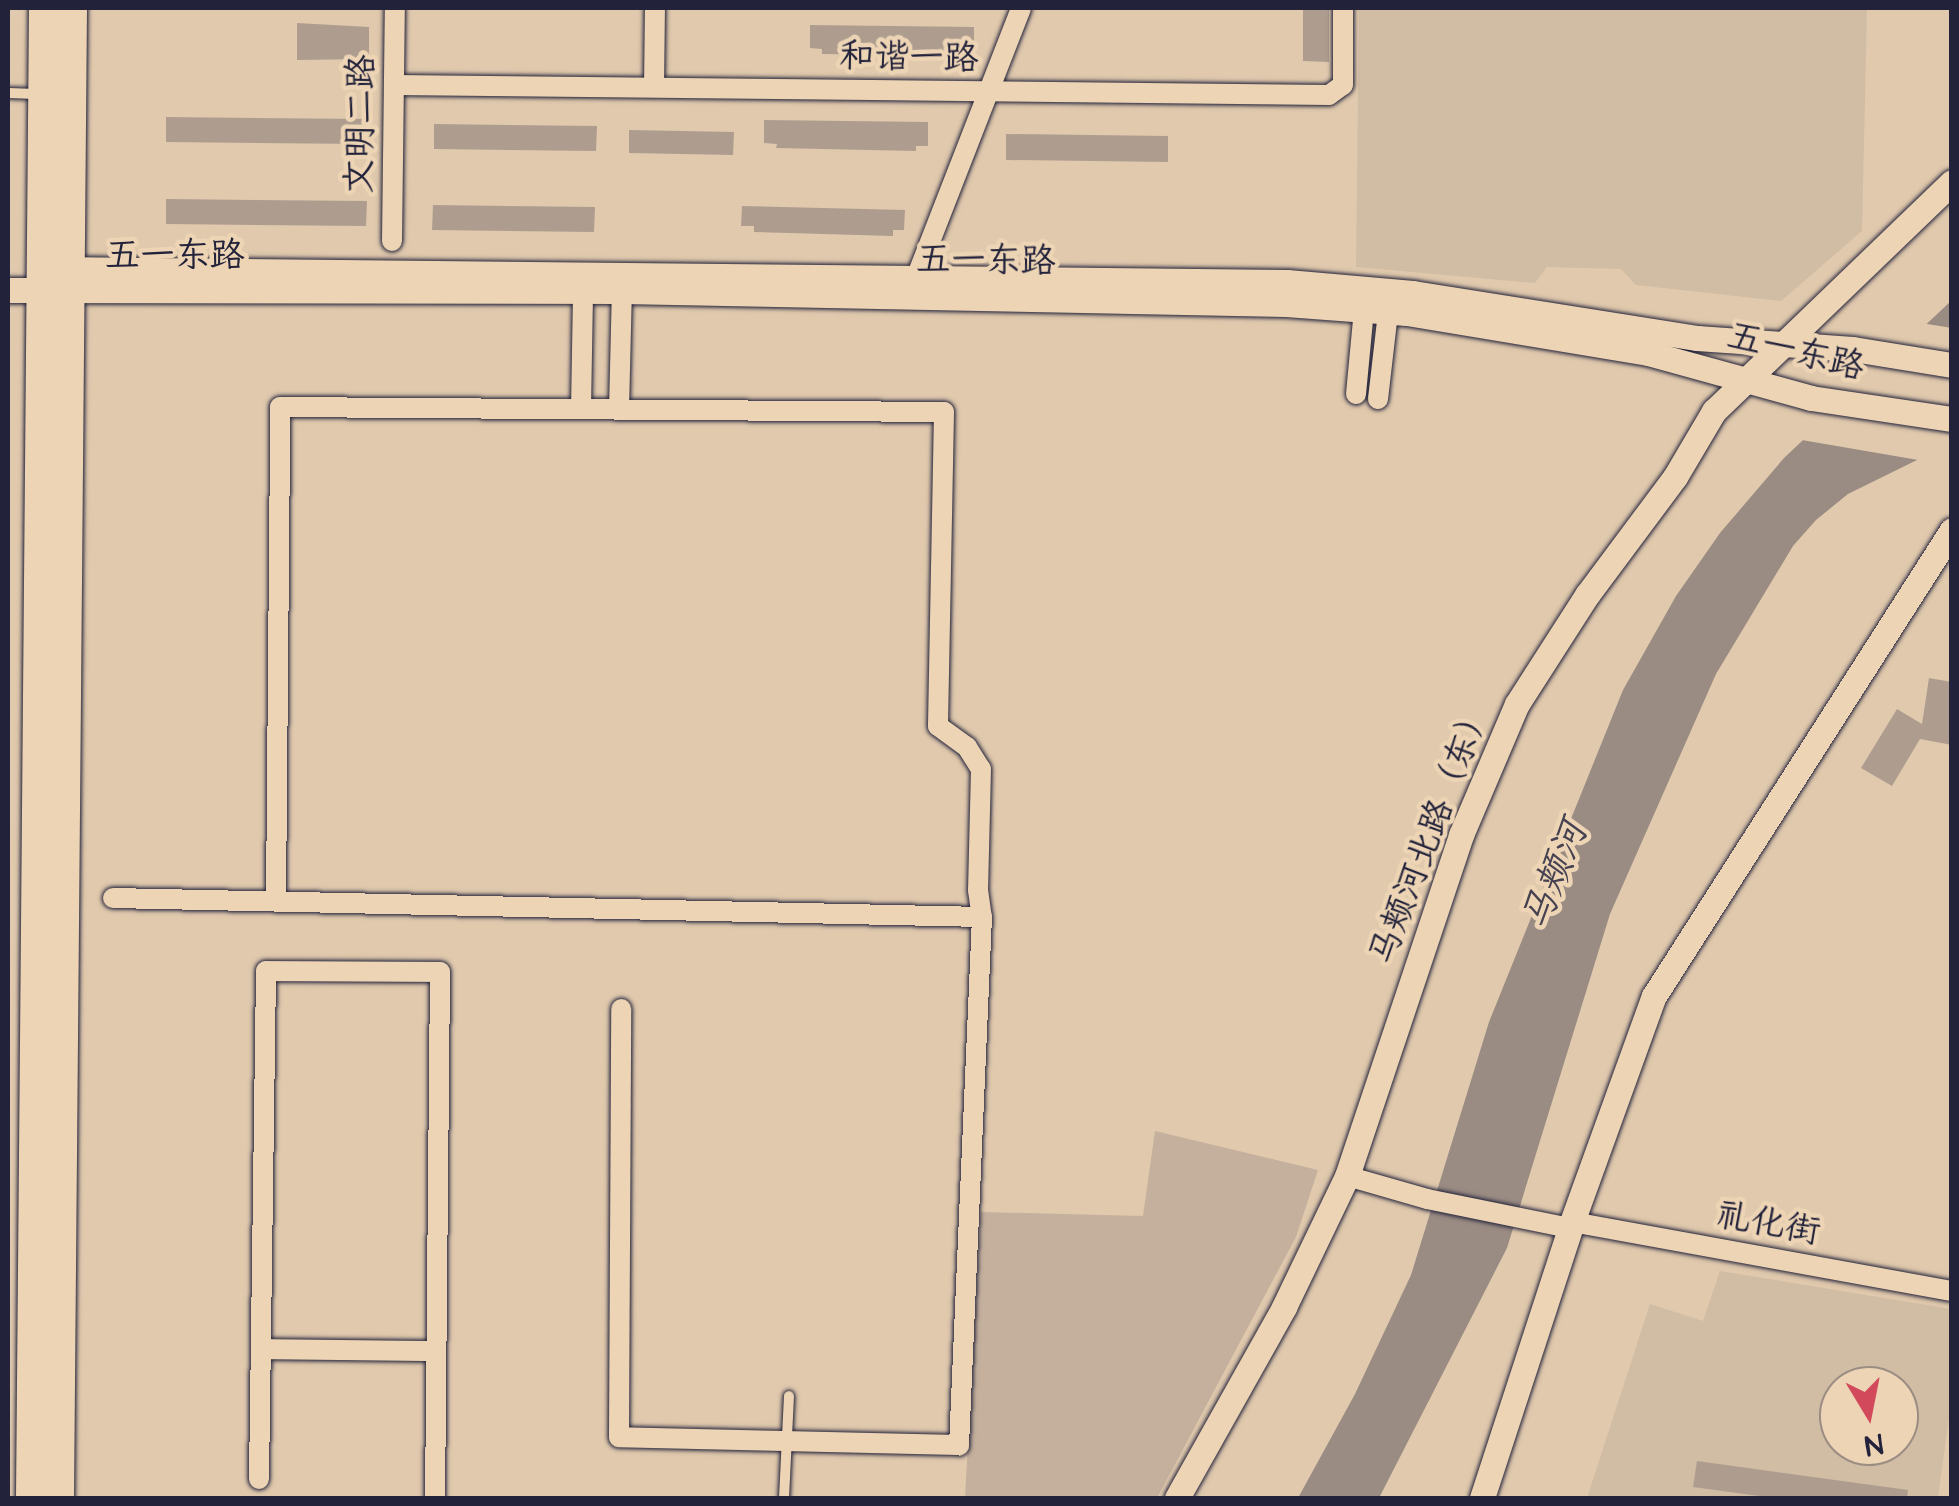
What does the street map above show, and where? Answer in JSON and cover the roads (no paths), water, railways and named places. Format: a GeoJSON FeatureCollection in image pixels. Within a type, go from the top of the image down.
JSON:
{"type":"FeatureCollection","features":[{"type":"Feature","properties":{"kind":"main road"},"geometry":{"type":"LineString","coordinates":[[44,8],[44,94],[56,280],[59,1498]]}},
{"type":"Feature","properties":{"kind":"main road"},"geometry":{"type":"LineString","coordinates":[[31,1498],[56,280],[72,8]]}},
{"type":"Feature","properties":{"kind":"street","name":"文明二路"},"geometry":{"type":"LineString","coordinates":[[392,241],[395,8]]}},
{"type":"Feature","properties":{"kind":"street"},"geometry":{"type":"LineString","coordinates":[[654,87],[655,8]]}},
{"type":"Feature","properties":{"kind":"street"},"geometry":{"type":"LineString","coordinates":[[913,285],[1021,8]]}},
{"type":"Feature","properties":{"kind":"street","name":"和谐一路"},"geometry":{"type":"LineString","coordinates":[[394,85],[1329,95],[1343,86],[1343,8]]}},
{"type":"Feature","properties":{"kind":"street","name":"马颊河北路（东）"},"geometry":{"type":"LineString","coordinates":[[1177,1498],[1284,1306],[1347,1176],[1461,835],[1496,744],[1548,652],[1675,477],[1714,411],[1952,182]]}},
{"type":"Feature","properties":{"kind":"street","name":"五一东路"},"geometry":{"type":"LineString","coordinates":[[8,274],[56,280],[584,291],[913,285],[1376,310],[1648,353],[1811,398],[1952,419]]}},
{"type":"Feature","properties":{"kind":"street","name":"五一东路"},"geometry":{"type":"LineString","coordinates":[[8,290],[56,280],[1348,286],[1697,338],[1853,349],[1952,365]]}},
{"type":"Feature","properties":{"kind":"street"},"geometry":{"type":"LineString","coordinates":[[582,409],[584,291]]}},
{"type":"Feature","properties":{"kind":"street"},"geometry":{"type":"LineString","coordinates":[[619,410],[622,291]]}},
{"type":"Feature","properties":{"kind":"street"},"geometry":{"type":"LineString","coordinates":[[1356,394],[1376,310]]}},
{"type":"Feature","properties":{"kind":"street"},"geometry":{"type":"LineString","coordinates":[[1376,310],[1378,399]]}},
{"type":"Feature","properties":{"kind":"street"},"geometry":{"type":"LineString","coordinates":[[276,900],[280,408],[944,412],[938,726],[967,747],[981,768],[978,890],[982,917],[959,1444],[619,1437],[621,1009]]}},
{"type":"Feature","properties":{"kind":"street"},"geometry":{"type":"LineString","coordinates":[[1482,1498],[1571,1225],[1654,996],[1952,530]]}},
{"type":"Feature","properties":{"kind":"street"},"geometry":{"type":"LineString","coordinates":[[113,898],[982,917]]}},
{"type":"Feature","properties":{"kind":"street"},"geometry":{"type":"LineString","coordinates":[[259,1479],[266,971],[440,972],[435,1498]]}},
{"type":"Feature","properties":{"kind":"street","name":"礼化街"},"geometry":{"type":"LineString","coordinates":[[1347,1176],[1426,1198],[1537,1220],[1952,1291]]}},
{"type":"Feature","properties":{"kind":"street"},"geometry":{"type":"LineString","coordinates":[[263,1349],[436,1351]]}},
{"type":"Feature","properties":{"kind":"lane"},"geometry":{"type":"LineString","coordinates":[[8,94],[44,94]]}},
{"type":"Feature","properties":{"kind":"lane"},"geometry":{"type":"LineString","coordinates":[[784,1498],[789,1396]]}},
{"type":"Feature","properties":{"kind":"water","name":"马颊河"},"geometry":{"type":"Polygon","coordinates":[[[1951,301],[1951,430],[1919,459],[1848,494],[1816,520],[1793,546],[1716,674],[1610,914],[1507,1248],[1379,1498],[1298,1498],[1355,1394],[1411,1275],[1489,1022],[1623,690],[1676,596],[1720,533],[1784,458],[1951,301]]]}}]}
